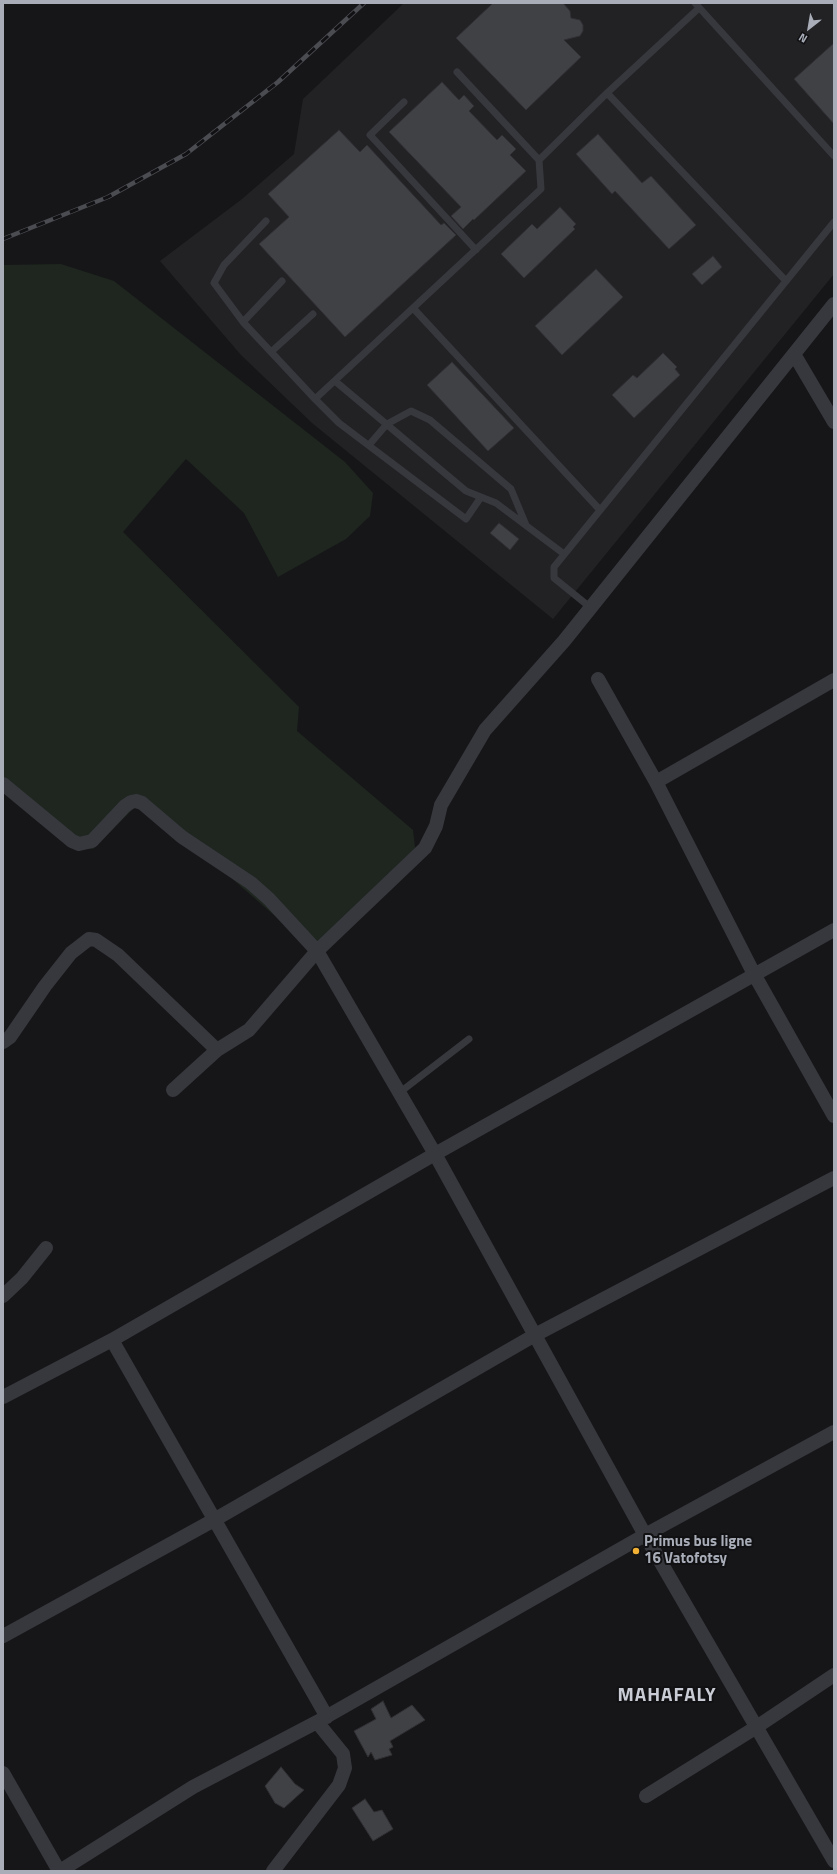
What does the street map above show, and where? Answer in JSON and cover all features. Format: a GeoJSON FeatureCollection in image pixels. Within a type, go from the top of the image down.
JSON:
{"type":"FeatureCollection","features":[{"type":"Feature","properties":{"kind":"street"},"geometry":{"type":"LineString","coordinates":[[173,1090],[217,1050],[249,1030],[317,951],[425,848],[436,826],[441,805],[485,730],[564,641],[834,304]]}},
{"type":"Feature","properties":{"kind":"street"},"geometry":{"type":"LineString","coordinates":[[794,354],[834,422]]}},
{"type":"Feature","properties":{"kind":"street"},"geometry":{"type":"LineString","coordinates":[[598,679],[656,782],[754,974],[834,1116]]}},
{"type":"Feature","properties":{"kind":"street"},"geometry":{"type":"LineString","coordinates":[[656,782],[834,680]]}},
{"type":"Feature","properties":{"kind":"street"},"geometry":{"type":"LineString","coordinates":[[3,784],[55,828],[72,841],[79,844],[92,841],[125,806],[131,802],[136,801],[142,803],[182,837],[252,883],[269,899],[317,951],[435,1154],[645,1535],[755,1728],[834,1861]]}},
{"type":"Feature","properties":{"kind":"street"},"geometry":{"type":"LineString","coordinates":[[3,1397],[112,1340],[435,1154],[834,930]]}},
{"type":"Feature","properties":{"kind":"street"},"geometry":{"type":"LineString","coordinates":[[3,1042],[10,1037],[45,986],[71,953],[83,942],[89,939],[96,940],[118,955],[217,1050]]}},
{"type":"Feature","properties":{"kind":"street"},"geometry":{"type":"LineString","coordinates":[[3,1636],[214,1520],[535,1335],[834,1178]]}},
{"type":"Feature","properties":{"kind":"street"},"geometry":{"type":"LineString","coordinates":[[3,1296],[22,1278],[46,1248]]}},
{"type":"Feature","properties":{"kind":"street"},"geometry":{"type":"LineString","coordinates":[[112,1340],[214,1520],[322,1720],[343,1754],[345,1768],[339,1785],[273,1871]]}},
{"type":"Feature","properties":{"kind":"street"},"geometry":{"type":"LineString","coordinates":[[3,1773],[60,1871],[193,1787],[322,1720],[645,1535],[834,1432]]}},
{"type":"Feature","properties":{"kind":"street"},"geometry":{"type":"LineString","coordinates":[[646,1796],[755,1728],[834,1674]]}},
{"type":"Feature","properties":{"kind":"lane"},"geometry":{"type":"LineString","coordinates":[[539,160],[697,5],[834,156]]}},
{"type":"Feature","properties":{"kind":"lane"},"geometry":{"type":"LineString","coordinates":[[315,399],[541,189],[539,160],[457,72]]}},
{"type":"Feature","properties":{"kind":"lane"},"geometry":{"type":"LineString","coordinates":[[607,93],[786,281]]}},
{"type":"Feature","properties":{"kind":"lane"},"geometry":{"type":"LineString","coordinates":[[404,102],[370,135],[476,250]]}},
{"type":"Feature","properties":{"kind":"lane"},"geometry":{"type":"LineString","coordinates":[[266,221],[224,265],[214,283],[244,322],[339,423],[466,519],[481,497]]}},
{"type":"Feature","properties":{"kind":"lane"},"geometry":{"type":"LineString","coordinates":[[591,608],[554,578],[554,567],[834,222]]}},
{"type":"Feature","properties":{"kind":"lane"},"geometry":{"type":"LineString","coordinates":[[244,322],[282,281]]}},
{"type":"Feature","properties":{"kind":"lane"},"geometry":{"type":"LineString","coordinates":[[413,308],[600,510]]}},
{"type":"Feature","properties":{"kind":"lane"},"geometry":{"type":"LineString","coordinates":[[271,352],[313,314]]}},
{"type":"Feature","properties":{"kind":"lane"},"geometry":{"type":"LineString","coordinates":[[335,381],[466,490],[496,503],[564,554]]}},
{"type":"Feature","properties":{"kind":"lane"},"geometry":{"type":"LineString","coordinates":[[369,445],[387,424],[411,411],[430,420],[511,489],[526,526]]}},
{"type":"Feature","properties":{"kind":"lane"},"geometry":{"type":"LineString","coordinates":[[399,1093],[469,1039]]}},
{"type":"Feature","properties":{"kind":"shaded area"},"geometry":{"type":"Polygon","coordinates":[[[404,3],[834,3],[834,274],[553,619],[312,423],[241,355],[160,261],[242,199],[294,154],[303,99],[404,3]]]}},
{"type":"Feature","properties":{"kind":"shaded area"},"geometry":{"type":"Polygon","coordinates":[[[61,264],[114,281],[345,462],[373,493],[370,516],[346,539],[278,577],[244,513],[186,459],[123,532],[299,707],[297,731],[413,830],[415,847],[413,861],[315,951],[142,800],[93,849],[75,848],[3,789],[3,265],[61,264]]]}},
{"type":"Feature","properties":{"kind":"building"},"geometry":{"type":"Polygon","coordinates":[[[493,3],[563,3],[570,11],[571,18],[580,20],[583,25],[583,31],[580,36],[564,40],[581,57],[526,110],[456,38],[493,3]]]}},
{"type":"Feature","properties":{"kind":"building"},"geometry":{"type":"Polygon","coordinates":[[[834,43],[834,124],[794,79],[834,43]]]}},
{"type":"Feature","properties":{"kind":"building"},"geometry":{"type":"Polygon","coordinates":[[[442,82],[459,100],[464,95],[474,106],[469,111],[497,140],[502,135],[516,149],[510,155],[526,171],[463,229],[451,216],[461,207],[389,132],[442,82]]]}},
{"type":"Feature","properties":{"kind":"building"},"geometry":{"type":"Polygon","coordinates":[[[339,130],[360,152],[367,145],[441,225],[444,223],[456,235],[345,337],[259,244],[289,217],[268,194],[339,130]]]}},
{"type":"Feature","properties":{"kind":"building"},"geometry":{"type":"Polygon","coordinates":[[[598,134],[642,183],[651,176],[696,225],[669,249],[615,191],[612,194],[576,154],[598,134]]]}},
{"type":"Feature","properties":{"kind":"building"},"geometry":{"type":"Polygon","coordinates":[[[560,207],[576,224],[573,227],[575,229],[524,278],[501,254],[532,224],[537,229],[560,207]]]}},
{"type":"Feature","properties":{"kind":"building"},"geometry":{"type":"Polygon","coordinates":[[[713,256],[722,267],[702,285],[692,274],[713,256]]]}},
{"type":"Feature","properties":{"kind":"building"},"geometry":{"type":"Polygon","coordinates":[[[596,269],[623,297],[562,355],[535,326],[596,269]]]}},
{"type":"Feature","properties":{"kind":"building"},"geometry":{"type":"Polygon","coordinates":[[[663,353],[677,367],[675,369],[680,375],[634,418],[612,395],[633,375],[637,378],[663,353]]]}},
{"type":"Feature","properties":{"kind":"building"},"geometry":{"type":"Polygon","coordinates":[[[452,362],[514,428],[488,451],[427,385],[452,362]]]}},
{"type":"Feature","properties":{"kind":"building"},"geometry":{"type":"Polygon","coordinates":[[[499,523],[519,539],[510,550],[490,533],[499,523]]]}},
{"type":"Feature","properties":{"kind":"building"},"geometry":{"type":"Polygon","coordinates":[[[383,1701],[391,1718],[412,1705],[425,1720],[390,1741],[393,1747],[389,1749],[392,1755],[375,1760],[371,1752],[368,1757],[354,1731],[376,1719],[371,1709],[383,1701]]]}},
{"type":"Feature","properties":{"kind":"building"},"geometry":{"type":"Polygon","coordinates":[[[281,1767],[295,1784],[304,1790],[284,1808],[275,1803],[265,1786],[281,1767]]]}},
{"type":"Feature","properties":{"kind":"building"},"geometry":{"type":"Polygon","coordinates":[[[365,1799],[374,1812],[382,1810],[393,1829],[373,1841],[352,1808],[365,1799]]]}},
{"type":"Feature","properties":{"kind":"railway"},"geometry":{"type":"LineString","coordinates":[[3,239],[108,197],[186,154],[278,82],[364,3]]}},
{"type":"Feature","properties":{"kind":"place","name":"Primus bus ligne 16 Vatofotsy"},"geometry":{"type":"Point","coordinates":[636,1551]}},
{"type":"Feature","properties":{"kind":"district","name":"MAHAFALY"},"geometry":{"type":"Point","coordinates":[667,1696]}}]}
